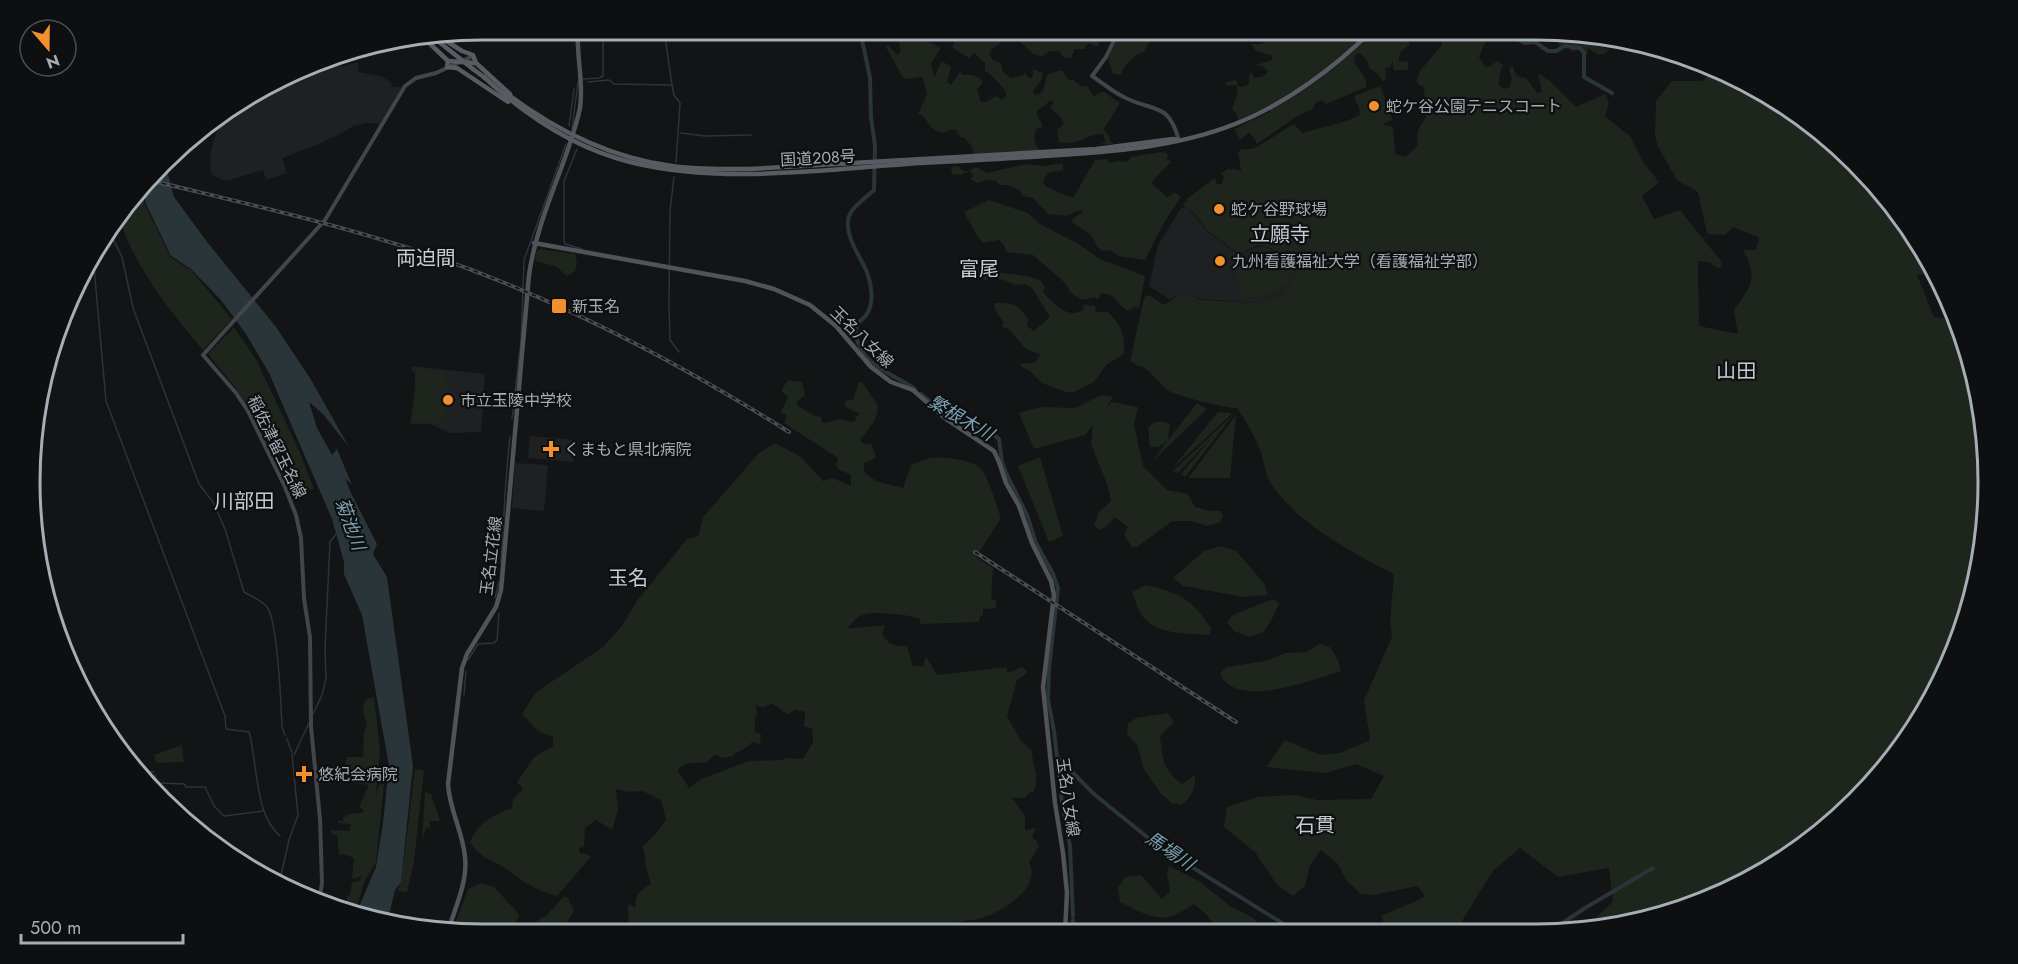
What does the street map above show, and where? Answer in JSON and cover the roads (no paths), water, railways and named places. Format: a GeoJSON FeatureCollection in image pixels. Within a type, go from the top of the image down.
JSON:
{"type":"FeatureCollection","features":[{"type":"Feature","properties":{"kind":"highway","name":"国道208号"},"geometry":{"type":"LineString","coordinates":[[484,77],[531,116],[572,138],[629,157],[678,167],[750,169],[880,164],[1096,149],[1179,140],[1238,123],[1272,105],[1321,75],[1362,40]]}},
{"type":"Feature","properties":{"kind":"highway","name":"国道208号"},"geometry":{"type":"LineString","coordinates":[[440,42],[484,77],[572,138]]}},
{"type":"Feature","properties":{"kind":"highway"},"geometry":{"type":"LineString","coordinates":[[446,42],[458,50],[473,56],[476,63],[500,86],[530,109]]}},
{"type":"Feature","properties":{"kind":"highway"},"geometry":{"type":"LineString","coordinates":[[430,43],[447,60],[476,63]]}},
{"type":"Feature","properties":{"kind":"highway"},"geometry":{"type":"LineString","coordinates":[[458,50],[465,74]]}},
{"type":"Feature","properties":{"kind":"highway"},"geometry":{"type":"LineString","coordinates":[[447,60],[447,67],[457,68],[531,116]]}},
{"type":"Feature","properties":{"kind":"main road"},"geometry":{"type":"LineString","coordinates":[[534,243],[572,138],[582,93],[578,40]]}},
{"type":"Feature","properties":{"kind":"main road"},"geometry":{"type":"LineString","coordinates":[[1114,40],[1106,57],[1092,76],[1127,99],[1151,106],[1167,114],[1173,122],[1179,140]]}},
{"type":"Feature","properties":{"kind":"main road","name":"稲佐津留玉名線"},"geometry":{"type":"LineString","coordinates":[[321,893],[321,830],[311,727],[309,637],[304,599],[301,538],[292,505],[268,450],[236,393],[203,355],[326,220],[405,86],[416,78],[473,56]]}},
{"type":"Feature","properties":{"kind":"main road","name":"玉名立花線"},"geometry":{"type":"LineString","coordinates":[[450,923],[466,864],[448,784],[459,682],[467,654],[496,608],[501,590],[529,275],[534,243]]}},
{"type":"Feature","properties":{"kind":"main road","name":"玉名八女線"},"geometry":{"type":"LineString","coordinates":[[534,243],[745,281],[797,298],[810,305],[836,326],[871,367],[891,382],[913,390],[946,419],[994,451],[1006,483],[1019,506],[1032,543],[1051,581],[1053,595],[1043,687],[1065,876],[1066,924]]}},
{"type":"Feature","properties":{"kind":"water","name":"菊池川"},"geometry":{"type":"Polygon","coordinates":[[[168,173],[174,197],[276,327],[310,378],[349,447],[323,414],[309,402],[317,428],[332,455],[337,449],[352,485],[345,478],[351,493],[377,544],[373,554],[387,577],[413,766],[401,882],[395,890],[389,913],[360,906],[376,867],[389,766],[362,615],[344,574],[344,562],[332,519],[269,373],[246,334],[221,300],[191,269],[171,256],[146,204],[145,197],[168,173]]]}},
{"type":"Feature","properties":{"kind":"waterway"},"geometry":{"type":"LineString","coordinates":[[583,79],[603,76],[603,40]]}},
{"type":"Feature","properties":{"kind":"waterway"},"geometry":{"type":"LineString","coordinates":[[665,40],[674,95],[680,103],[676,162]]}},
{"type":"Feature","properties":{"kind":"waterway","name":"繁根木川"},"geometry":{"type":"LineString","coordinates":[[862,40],[870,78],[871,117],[875,146],[874,190],[854,208],[848,221],[848,230],[867,272],[871,293],[869,310],[857,326],[856,337],[863,352],[874,364],[915,389]]}},
{"type":"Feature","properties":{"kind":"waterway"},"geometry":{"type":"LineString","coordinates":[[1520,40],[1525,43],[1535,42],[1548,51],[1556,51],[1565,46],[1580,48],[1584,53],[1584,77],[1612,93]]}},
{"type":"Feature","properties":{"kind":"waterway"},"geometry":{"type":"LineString","coordinates":[[588,82],[609,80],[614,84],[671,85]]}},
{"type":"Feature","properties":{"kind":"waterway"},"geometry":{"type":"LineString","coordinates":[[572,129],[578,82]]}},
{"type":"Feature","properties":{"kind":"waterway"},"geometry":{"type":"LineString","coordinates":[[569,126],[574,89]]}},
{"type":"Feature","properties":{"kind":"waterway"},"geometry":{"type":"LineString","coordinates":[[681,133],[705,136],[751,135]]}},
{"type":"Feature","properties":{"kind":"waterway"},"geometry":{"type":"LineString","coordinates":[[512,419],[521,341],[524,260],[566,144]]}},
{"type":"Feature","properties":{"kind":"waterway"},"geometry":{"type":"LineString","coordinates":[[577,149],[564,181],[564,240],[565,244],[582,249]]}},
{"type":"Feature","properties":{"kind":"waterway"},"geometry":{"type":"LineString","coordinates":[[674,177],[670,211],[669,305],[670,340],[679,352]]}},
{"type":"Feature","properties":{"kind":"waterway"},"geometry":{"type":"LineString","coordinates":[[113,240],[122,257],[133,308],[199,484],[213,502],[225,529],[244,592],[265,605],[271,615],[278,664],[282,727],[285,735]]}},
{"type":"Feature","properties":{"kind":"waterway"},"geometry":{"type":"LineString","coordinates":[[94,271],[106,401],[225,716],[226,729],[249,732],[261,802],[265,815],[280,836]]}},
{"type":"Feature","properties":{"kind":"waterway","name":"繁根木川"},"geometry":{"type":"LineString","coordinates":[[921,394],[967,426],[983,427],[999,439],[1006,473],[1027,515],[1036,543],[1058,588],[1049,668],[1048,700],[1070,846],[1073,916]]}},
{"type":"Feature","properties":{"kind":"waterway"},"geometry":{"type":"LineString","coordinates":[[501,562],[510,437]]}},
{"type":"Feature","properties":{"kind":"waterway","name":"菊池川"},"geometry":{"type":"LineString","coordinates":[[312,716],[322,695],[326,679],[325,648],[330,542],[336,534]]}},
{"type":"Feature","properties":{"kind":"waterway"},"geometry":{"type":"LineString","coordinates":[[495,598],[499,582]]}},
{"type":"Feature","properties":{"kind":"waterway"},"geometry":{"type":"LineString","coordinates":[[468,660],[478,644],[494,643],[497,640],[499,613]]}},
{"type":"Feature","properties":{"kind":"waterway"},"geometry":{"type":"LineString","coordinates":[[464,695],[466,671]]}},
{"type":"Feature","properties":{"kind":"waterway"},"geometry":{"type":"LineString","coordinates":[[294,755],[309,723]]}},
{"type":"Feature","properties":{"kind":"waterway"},"geometry":{"type":"LineString","coordinates":[[287,739],[292,753]]}},
{"type":"Feature","properties":{"kind":"waterway"},"geometry":{"type":"LineString","coordinates":[[281,875],[289,840],[298,815],[292,755]]}},
{"type":"Feature","properties":{"kind":"waterway","name":"馬場川"},"geometry":{"type":"LineString","coordinates":[[1057,757],[1094,794],[1158,846],[1284,924]]}},
{"type":"Feature","properties":{"kind":"waterway"},"geometry":{"type":"LineString","coordinates":[[149,772],[154,772]]}},
{"type":"Feature","properties":{"kind":"waterway"},"geometry":{"type":"LineString","coordinates":[[155,775],[156,779]]}},
{"type":"Feature","properties":{"kind":"waterway"},"geometry":{"type":"LineString","coordinates":[[161,783],[205,787],[214,806],[224,816],[263,811]]}},
{"type":"Feature","properties":{"kind":"waterway","name":"馬場川"},"geometry":{"type":"LineString","coordinates":[[1562,923],[1653,868]]}},
{"type":"Feature","properties":{"kind":"waterway","name":"繁根木川"},"geometry":{"type":"LineString","coordinates":[[1073,920],[1073,924]]}},
{"type":"Feature","properties":{"kind":"railway"},"geometry":{"type":"LineString","coordinates":[[158,182],[355,232],[421,252],[517,288],[656,354],[789,432]]}},
{"type":"Feature","properties":{"kind":"railway"},"geometry":{"type":"LineString","coordinates":[[975,552],[1236,722]]}},
{"type":"Feature","properties":{"kind":"place","name":"蛇ケ谷公園テニスコート"},"geometry":{"type":"Point","coordinates":[1374,106]}},
{"type":"Feature","properties":{"kind":"place","name":"蛇ケ谷野球場"},"geometry":{"type":"Point","coordinates":[1219,209]}},
{"type":"Feature","properties":{"kind":"place","name":"九州看護福祉大学（看護福祉学部）"},"geometry":{"type":"Point","coordinates":[1220,261]}},
{"type":"Feature","properties":{"kind":"place","name":"新玉名"},"geometry":{"type":"Point","coordinates":[559,306]}},
{"type":"Feature","properties":{"kind":"place","name":"市立玉陵中学校"},"geometry":{"type":"Point","coordinates":[448,400]}},
{"type":"Feature","properties":{"kind":"place","name":"くまもと県北病院"},"geometry":{"type":"Point","coordinates":[551,449]}},
{"type":"Feature","properties":{"kind":"place","name":"悠紀会病院"},"geometry":{"type":"Point","coordinates":[304,774]}},
{"type":"Feature","properties":{"kind":"district","name":"立願寺"},"geometry":{"type":"Point","coordinates":[1280,234]}},
{"type":"Feature","properties":{"kind":"district","name":"両迫間"},"geometry":{"type":"Point","coordinates":[426,258]}},
{"type":"Feature","properties":{"kind":"district","name":"富尾"},"geometry":{"type":"Point","coordinates":[979,269]}},
{"type":"Feature","properties":{"kind":"district","name":"山田"},"geometry":{"type":"Point","coordinates":[1736,371]}},
{"type":"Feature","properties":{"kind":"district","name":"川部田"},"geometry":{"type":"Point","coordinates":[244,501]}},
{"type":"Feature","properties":{"kind":"district","name":"玉名"},"geometry":{"type":"Point","coordinates":[628,578]}},
{"type":"Feature","properties":{"kind":"district","name":"石貫"},"geometry":{"type":"Point","coordinates":[1315,825]}}]}
